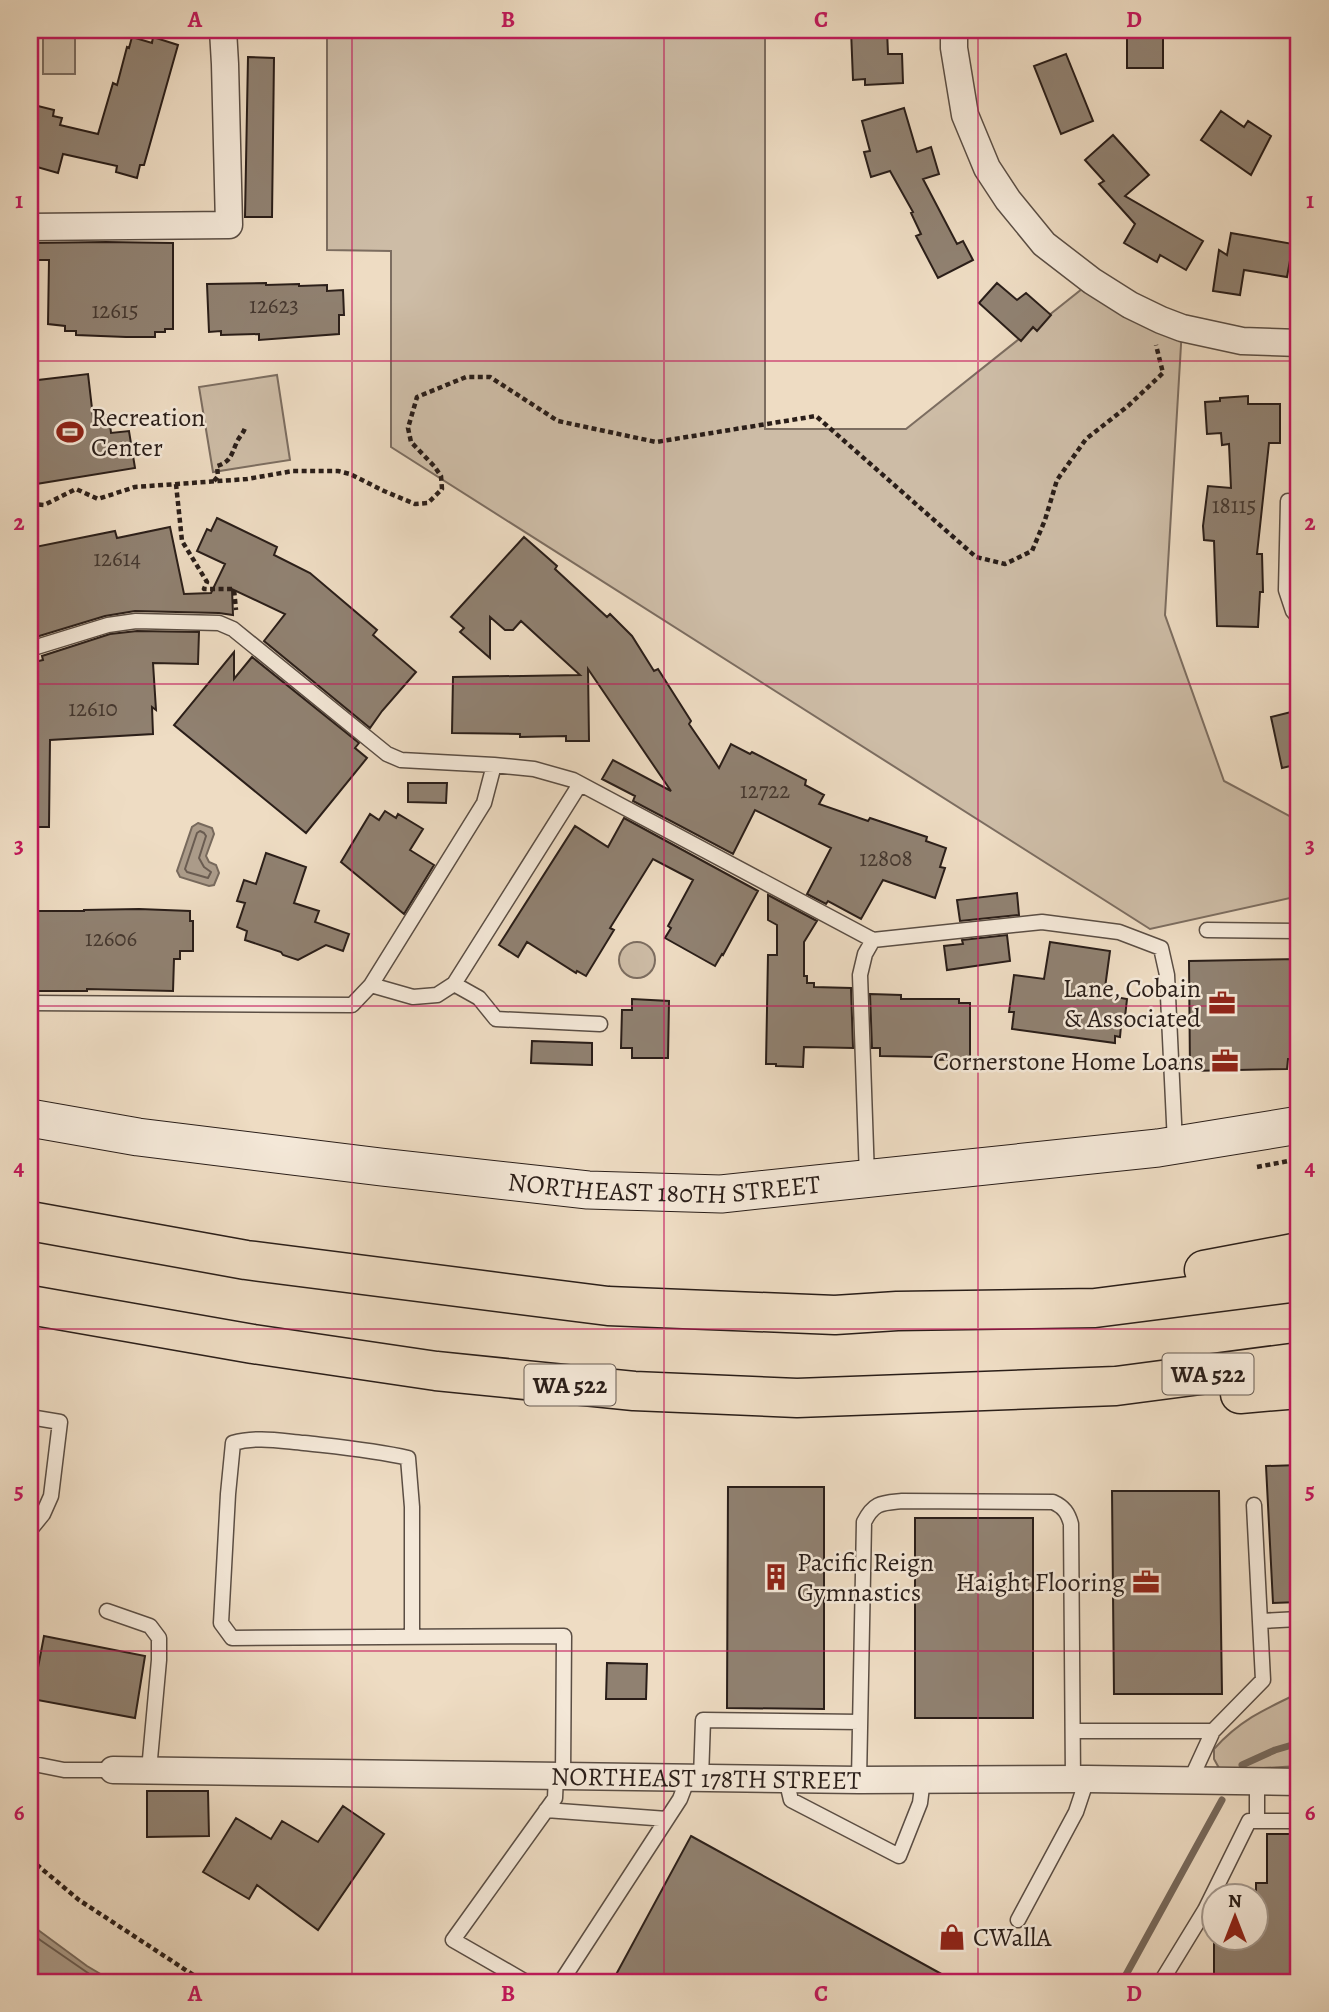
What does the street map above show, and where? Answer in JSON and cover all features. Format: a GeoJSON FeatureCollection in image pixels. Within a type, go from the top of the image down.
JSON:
{"type":"FeatureCollection","features":[{"type":"Feature","properties":{"kind":"highway"},"geometry":{"type":"LineString","coordinates":[[30,1221],[246,1260],[608,1306],[835,1315],[897,1311],[1096,1308],[1299,1282]]}},
{"type":"Feature","properties":{"kind":"highway"},"geometry":{"type":"LineString","coordinates":[[897,1311],[1132,1284],[1299,1252]]}},
{"type":"Feature","properties":{"kind":"highway","name":"WA 522"},"geometry":{"type":"LineString","coordinates":[[30,1306],[436,1371],[634,1391],[797,1398],[1116,1386],[1299,1362]]}},
{"type":"Feature","properties":{"kind":"highway"},"geometry":{"type":"LineString","coordinates":[[1116,1386],[1220,1396],[1299,1390]]}},
{"type":"Feature","properties":{"kind":"main road","name":"NORTHEAST 180TH STREET"},"geometry":{"type":"LineString","coordinates":[[30,1118],[151,1139],[588,1190],[721,1194],[1175,1146],[1299,1125]]}},
{"type":"Feature","properties":{"kind":"street"},"geometry":{"type":"LineString","coordinates":[[30,227],[229,225],[223,30]]}},
{"type":"Feature","properties":{"kind":"street"},"geometry":{"type":"LineString","coordinates":[[954,30],[954,48],[965,115],[987,168],[1008,200],[1044,244],[1092,281],[1130,305],[1161,320],[1182,328],[1242,341],[1299,343]]}},
{"type":"Feature","properties":{"kind":"street","name":"NORTHEAST 178TH STREET"},"geometry":{"type":"LineString","coordinates":[[113,1770],[859,1780],[1299,1782]]}},
{"type":"Feature","properties":{"kind":"lane"},"geometry":{"type":"LineString","coordinates":[[1288,501],[1286,590],[1293,611],[1299,618]]}},
{"type":"Feature","properties":{"kind":"lane"},"geometry":{"type":"LineString","coordinates":[[30,649],[108,625],[136,621],[219,623],[230,628],[387,754],[401,760],[534,769],[573,780],[873,940],[1042,922],[1119,932],[1161,948],[1167,975],[1175,1146]]}},
{"type":"Feature","properties":{"kind":"lane"},"geometry":{"type":"LineString","coordinates":[[30,1003],[352,1005],[371,985],[484,803],[494,765]]}},
{"type":"Feature","properties":{"kind":"lane"},"geometry":{"type":"LineString","coordinates":[[371,985],[413,998],[438,995],[454,985],[580,784]]}},
{"type":"Feature","properties":{"kind":"lane"},"geometry":{"type":"LineString","coordinates":[[1207,930],[1299,931]]}},
{"type":"Feature","properties":{"kind":"lane"},"geometry":{"type":"LineString","coordinates":[[867,1178],[860,975],[865,954],[873,940]]}},
{"type":"Feature","properties":{"kind":"lane"},"geometry":{"type":"LineString","coordinates":[[454,985],[479,998],[496,1019],[600,1024]]}},
{"type":"Feature","properties":{"kind":"lane"},"geometry":{"type":"LineString","coordinates":[[30,1417],[60,1422],[51,1496],[43,1514],[30,1530]]}},
{"type":"Feature","properties":{"kind":"lane"},"geometry":{"type":"LineString","coordinates":[[412,1637],[412,1507],[408,1458],[380,1451],[277,1441],[251,1439],[233,1443],[221,1623],[232,1638],[412,1637],[564,1636],[560,1776],[555,1798],[453,1940],[526,1982]]}},
{"type":"Feature","properties":{"kind":"lane"},"geometry":{"type":"LineString","coordinates":[[859,1780],[864,1522],[869,1512],[874,1506],[902,1502],[1053,1502],[1061,1506],[1069,1514],[1071,1524],[1074,1731],[1080,1779],[1076,1812],[1018,1920]]}},
{"type":"Feature","properties":{"kind":"lane"},"geometry":{"type":"LineString","coordinates":[[1190,1781],[1213,1731],[1263,1680],[1254,1505]]}},
{"type":"Feature","properties":{"kind":"lane"},"geometry":{"type":"LineString","coordinates":[[107,1611],[150,1626],[159,1638],[149,1770]]}},
{"type":"Feature","properties":{"kind":"lane"},"geometry":{"type":"LineString","coordinates":[[1261,1621],[1299,1619]]}},
{"type":"Feature","properties":{"kind":"lane"},"geometry":{"type":"LineString","coordinates":[[561,1982],[694,1778],[703,1720],[860,1722]]}},
{"type":"Feature","properties":{"kind":"lane"},"geometry":{"type":"LineString","coordinates":[[1074,1731],[1213,1731]]}},
{"type":"Feature","properties":{"kind":"lane"},"geometry":{"type":"LineString","coordinates":[[31,1763],[64,1770],[113,1770]]}},
{"type":"Feature","properties":{"kind":"lane"},"geometry":{"type":"LineString","coordinates":[[786,1779],[791,1800],[899,1856],[920,1803],[923,1779]]}},
{"type":"Feature","properties":{"kind":"lane"},"geometry":{"type":"LineString","coordinates":[[1257,1782],[1257,1821]]}},
{"type":"Feature","properties":{"kind":"lane"},"geometry":{"type":"LineString","coordinates":[[546,1810],[667,1819]]}},
{"type":"Feature","properties":{"kind":"lane"},"geometry":{"type":"LineString","coordinates":[[1161,1982],[1205,1910],[1249,1821],[1299,1821]]}},
{"type":"Feature","properties":{"kind":"path"},"geometry":{"type":"LineString","coordinates":[[30,504],[44,505],[76,489],[98,499],[135,487],[247,479],[293,471],[338,471],[415,504],[428,503],[442,489],[441,476],[435,466],[411,442],[408,428],[417,397],[466,377],[490,377],[558,421],[656,442],[816,416],[976,557],[1005,564],[1032,551],[1057,480],[1086,439],[1128,406],[1163,373],[1156,345],[1161,320]]}},
{"type":"Feature","properties":{"kind":"path"},"geometry":{"type":"LineString","coordinates":[[214,481],[218,476],[217,466],[231,458],[246,428]]}},
{"type":"Feature","properties":{"kind":"path"},"geometry":{"type":"LineString","coordinates":[[176,484],[182,541],[207,582],[204,589],[234,590],[236,613],[230,628]]}},
{"type":"Feature","properties":{"kind":"path"},"geometry":{"type":"LineString","coordinates":[[1257,1167],[1299,1158]]}},
{"type":"Feature","properties":{"kind":"path"},"geometry":{"type":"LineString","coordinates":[[30,1859],[79,1900],[204,1982]]}},
{"type":"Feature","properties":{"kind":"shaded area"},"geometry":{"type":"Polygon","coordinates":[[[327,30],[765,30],[765,429],[906,429],[1092,281],[1182,328],[1165,615],[1224,781],[1299,821],[1299,896],[1150,929],[391,447],[391,251],[327,250],[327,30]]]}},
{"type":"Feature","properties":{"kind":"shaded area"},"geometry":{"type":"Polygon","coordinates":[[[43,38],[75,38],[75,74],[43,74],[43,38]]]}},
{"type":"Feature","properties":{"kind":"shaded area"},"geometry":{"type":"Polygon","coordinates":[[[277,375],[290,460],[213,472],[199,387],[277,375]]]}},
{"type":"Feature","properties":{"kind":"shaded area"},"geometry":{"type":"Polygon","coordinates":[[[637,942],[650,947],[655,960],[650,973],[637,978],[624,973],[619,960],[624,947],[637,942]]]}},
{"type":"Feature","properties":{"kind":"shaded area"},"geometry":{"type":"Polygon","coordinates":[[[1299,1693],[1299,1766],[1228,1770],[1219,1768],[1214,1759],[1214,1749],[1233,1730],[1275,1704],[1299,1693]]]}},
{"type":"Feature","properties":{"kind":"water"},"geometry":{"type":"Polygon","coordinates":[[[198,823],[212,828],[214,834],[206,856],[209,862],[216,865],[219,873],[214,885],[209,886],[180,877],[177,871],[192,827],[198,823]]]}},
{"type":"Feature","properties":{"kind":"water"},"geometry":{"type":"Polygon","coordinates":[[[30,1924],[87,1966],[114,1982],[30,1982],[30,1924]]]}},
{"type":"Feature","properties":{"kind":"building"},"geometry":{"type":"Polygon","coordinates":[[[851,30],[887,30],[888,54],[902,54],[903,83],[865,85],[865,79],[853,80],[851,30]]]}},
{"type":"Feature","properties":{"kind":"building"},"geometry":{"type":"Polygon","coordinates":[[[1127,30],[1163,30],[1163,68],[1127,68],[1127,30]]]}},
{"type":"Feature","properties":{"kind":"building"},"geometry":{"type":"Polygon","coordinates":[[[132,37],[152,43],[153,37],[178,45],[144,165],[140,165],[137,178],[116,172],[117,166],[63,154],[58,173],[30,165],[30,104],[54,110],[53,116],[62,118],[60,125],[98,134],[113,83],[117,85],[132,37]]]}},
{"type":"Feature","properties":{"kind":"building"},"geometry":{"type":"Polygon","coordinates":[[[1066,54],[1093,121],[1061,134],[1034,66],[1066,54]]]}},
{"type":"Feature","properties":{"kind":"building"},"geometry":{"type":"Polygon","coordinates":[[[248,57],[274,58],[272,217],[245,217],[248,57]]]}},
{"type":"Feature","properties":{"kind":"building"},"geometry":{"type":"Polygon","coordinates":[[[904,108],[917,152],[931,147],[939,174],[923,179],[957,244],[963,241],[973,260],[938,278],[916,236],[921,234],[911,213],[913,212],[890,171],[871,177],[864,152],[870,151],[862,121],[904,108]]]}},
{"type":"Feature","properties":{"kind":"building"},"geometry":{"type":"Polygon","coordinates":[[[1221,111],[1244,127],[1248,121],[1271,136],[1251,175],[1201,140],[1221,111]]]}},
{"type":"Feature","properties":{"kind":"building"},"geometry":{"type":"Polygon","coordinates":[[[1113,135],[1149,175],[1125,196],[1203,241],[1186,270],[1160,255],[1157,262],[1124,243],[1135,224],[1099,184],[1104,181],[1085,160],[1113,135]]]}},
{"type":"Feature","properties":{"kind":"building"},"geometry":{"type":"Polygon","coordinates":[[[1231,233],[1293,244],[1287,277],[1244,270],[1240,295],[1213,291],[1219,250],[1227,255],[1231,233]]]}},
{"type":"Feature","properties":{"kind":"building"},"geometry":{"type":"Polygon","coordinates":[[[30,243],[173,243],[173,329],[155,332],[155,337],[76,335],[76,331],[65,331],[65,326],[48,324],[49,260],[30,260],[30,243]]]}},
{"type":"Feature","properties":{"kind":"building"},"geometry":{"type":"Polygon","coordinates":[[[997,283],[1017,300],[1026,293],[1051,315],[1037,331],[1033,327],[1021,341],[979,303],[997,283]]]}},
{"type":"Feature","properties":{"kind":"building"},"geometry":{"type":"Polygon","coordinates":[[[207,284],[327,285],[327,291],[343,290],[344,315],[339,315],[339,334],[259,340],[259,334],[221,335],[221,331],[209,332],[207,284]]]}},
{"type":"Feature","properties":{"kind":"building","name":"Recreation Center"},"geometry":{"type":"Polygon","coordinates":[[[88,374],[93,417],[109,415],[111,433],[129,431],[135,468],[30,485],[30,381],[88,374]]]}},
{"type":"Feature","properties":{"kind":"building"},"geometry":{"type":"Polygon","coordinates":[[[1248,396],[1248,404],[1280,404],[1280,443],[1269,443],[1257,554],[1262,554],[1263,592],[1260,592],[1258,627],[1217,626],[1214,541],[1204,540],[1203,526],[1208,486],[1231,488],[1229,444],[1222,445],[1221,433],[1207,434],[1205,402],[1248,396]]]}},
{"type":"Feature","properties":{"kind":"building"},"geometry":{"type":"Polygon","coordinates":[[[217,518],[277,547],[274,555],[310,573],[377,630],[373,635],[416,672],[370,728],[264,641],[285,614],[232,589],[233,615],[135,611],[105,616],[36,637],[30,613],[30,548],[115,531],[117,538],[170,527],[184,594],[211,593],[225,564],[197,551],[207,529],[211,531],[217,518]]]}},
{"type":"Feature","properties":{"kind":"building"},"geometry":{"type":"Polygon","coordinates":[[[524,537],[607,617],[610,614],[632,636],[654,671],[658,669],[691,721],[689,724],[719,768],[731,744],[806,780],[805,785],[824,795],[819,804],[927,837],[926,841],[946,848],[940,867],[945,868],[935,898],[883,880],[861,919],[828,901],[826,904],[807,894],[831,848],[755,810],[733,854],[633,801],[635,796],[602,779],[613,760],[671,791],[588,669],[589,741],[566,741],[566,736],[520,737],[520,734],[452,733],[453,677],[580,675],[521,621],[513,630],[505,630],[490,617],[490,658],[460,632],[464,628],[451,617],[524,537]]]}},
{"type":"Feature","properties":{"kind":"building"},"geometry":{"type":"Polygon","coordinates":[[[137,631],[199,632],[198,664],[153,663],[156,710],[152,707],[153,734],[50,740],[49,827],[30,827],[30,663],[43,660],[42,656],[110,634],[137,631]]]}},
{"type":"Feature","properties":{"kind":"building"},"geometry":{"type":"Polygon","coordinates":[[[234,652],[234,679],[252,657],[359,743],[355,748],[367,758],[306,833],[174,725],[234,652]]]}},
{"type":"Feature","properties":{"kind":"building"},"geometry":{"type":"Polygon","coordinates":[[[1299,710],[1299,764],[1282,768],[1271,717],[1299,710]]]}},
{"type":"Feature","properties":{"kind":"building"},"geometry":{"type":"Polygon","coordinates":[[[408,783],[447,783],[446,803],[408,802],[408,783]]]}},
{"type":"Feature","properties":{"kind":"building"},"geometry":{"type":"Polygon","coordinates":[[[385,811],[396,818],[398,814],[423,829],[410,850],[434,865],[404,914],[341,862],[370,814],[379,820],[385,811]]]}},
{"type":"Feature","properties":{"kind":"building"},"geometry":{"type":"Polygon","coordinates":[[[624,818],[758,891],[715,966],[665,938],[671,928],[668,926],[693,880],[653,859],[610,928],[614,930],[586,976],[577,971],[576,973],[527,942],[518,957],[499,945],[575,826],[608,847],[624,818]]]}},
{"type":"Feature","properties":{"kind":"building"},"geometry":{"type":"Polygon","coordinates":[[[266,853],[306,867],[294,903],[319,911],[315,922],[349,934],[343,951],[326,945],[298,960],[245,940],[247,931],[237,927],[245,903],[237,901],[244,880],[256,884],[266,853]]]}},
{"type":"Feature","properties":{"kind":"building"},"geometry":{"type":"Polygon","coordinates":[[[1017,893],[1019,915],[960,921],[957,900],[1017,893]]]}},
{"type":"Feature","properties":{"kind":"building"},"geometry":{"type":"Polygon","coordinates":[[[768,895],[817,921],[804,942],[804,976],[807,976],[807,983],[814,983],[814,987],[851,988],[853,1048],[804,1047],[803,1067],[766,1064],[768,955],[777,955],[777,925],[768,920],[768,895]]]}},
{"type":"Feature","properties":{"kind":"building"},"geometry":{"type":"Polygon","coordinates":[[[30,911],[190,911],[190,921],[193,921],[193,951],[180,951],[180,959],[174,959],[173,991],[30,991],[30,911]]]}},
{"type":"Feature","properties":{"kind":"building"},"geometry":{"type":"Polygon","coordinates":[[[1007,935],[1010,961],[947,970],[944,946],[963,944],[962,940],[1007,935]]]}},
{"type":"Feature","properties":{"kind":"building"},"geometry":{"type":"Polygon","coordinates":[[[1050,942],[1110,951],[1104,995],[1127,999],[1124,1026],[1121,1026],[1120,1037],[1115,1036],[1115,1043],[1012,1029],[1014,1012],[1009,1012],[1014,975],[1044,979],[1050,942]]]}},
{"type":"Feature","properties":{"kind":"building"},"geometry":{"type":"Polygon","coordinates":[[[1299,959],[1299,1059],[1288,1059],[1287,1069],[1190,1071],[1189,961],[1299,959]]]}},
{"type":"Feature","properties":{"kind":"building"},"geometry":{"type":"Polygon","coordinates":[[[870,994],[901,995],[901,999],[959,999],[959,1003],[970,1003],[970,1059],[935,1060],[935,1057],[880,1056],[880,1048],[872,1048],[870,994]]]}},
{"type":"Feature","properties":{"kind":"building"},"geometry":{"type":"Polygon","coordinates":[[[632,999],[669,1001],[668,1058],[632,1058],[632,1048],[621,1048],[622,1010],[632,1010],[632,999]]]}},
{"type":"Feature","properties":{"kind":"building"},"geometry":{"type":"Polygon","coordinates":[[[532,1041],[592,1043],[592,1065],[531,1063],[532,1041]]]}},
{"type":"Feature","properties":{"kind":"building"},"geometry":{"type":"Polygon","coordinates":[[[1299,1465],[1299,1602],[1273,1603],[1266,1466],[1299,1465]]]}},
{"type":"Feature","properties":{"kind":"building","name":"Pacific Reign Gymnastics"},"geometry":{"type":"Polygon","coordinates":[[[728,1487],[824,1487],[824,1709],[727,1708],[728,1487]]]}},
{"type":"Feature","properties":{"kind":"building"},"geometry":{"type":"Polygon","coordinates":[[[1112,1491],[1219,1491],[1222,1694],[1114,1694],[1112,1491]]]}},
{"type":"Feature","properties":{"kind":"building"},"geometry":{"type":"Polygon","coordinates":[[[915,1518],[1033,1518],[1033,1718],[915,1718],[915,1518]]]}},
{"type":"Feature","properties":{"kind":"building"},"geometry":{"type":"Polygon","coordinates":[[[44,1636],[145,1656],[135,1718],[32,1699],[44,1636]]]}},
{"type":"Feature","properties":{"kind":"building"},"geometry":{"type":"Polygon","coordinates":[[[607,1663],[647,1664],[646,1699],[606,1699],[607,1663]]]}},
{"type":"Feature","properties":{"kind":"building"},"geometry":{"type":"Polygon","coordinates":[[[147,1791],[208,1791],[209,1836],[147,1837],[147,1791]]]}},
{"type":"Feature","properties":{"kind":"building"},"geometry":{"type":"Polygon","coordinates":[[[343,1806],[384,1834],[318,1930],[257,1885],[249,1899],[203,1872],[236,1818],[271,1839],[282,1821],[318,1842],[343,1806]]]}},
{"type":"Feature","properties":{"kind":"building"},"geometry":{"type":"Polygon","coordinates":[[[1267,1834],[1299,1834],[1299,1982],[1214,1982],[1214,1952],[1270,1952],[1270,1882],[1267,1882],[1267,1834]]]}},
{"type":"Feature","properties":{"kind":"building"},"geometry":{"type":"Polygon","coordinates":[[[691,1836],[956,1982],[612,1982],[691,1836]]]}},
{"type":"Feature","properties":{"kind":"waterway"},"geometry":{"type":"LineString","coordinates":[[1242,1765],[1275,1750],[1299,1743]]}},
{"type":"Feature","properties":{"kind":"waterway"},"geometry":{"type":"LineString","coordinates":[[1122,1982],[1222,1800]]}},
{"type":"Feature","properties":{"kind":"place","name":"Recreation Center"},"geometry":{"type":"Point","coordinates":[70,432]}},
{"type":"Feature","properties":{"kind":"place","name":"Lane, Cobain & Associated"},"geometry":{"type":"Point","coordinates":[1222,1003]}},
{"type":"Feature","properties":{"kind":"place","name":"Cornerstone Home Loans"},"geometry":{"type":"Point","coordinates":[1225,1061]}},
{"type":"Feature","properties":{"kind":"place","name":"Pacific Reign Gymnastics"},"geometry":{"type":"Point","coordinates":[776,1577]}},
{"type":"Feature","properties":{"kind":"place","name":"Haight Flooring"},"geometry":{"type":"Point","coordinates":[1146,1582]}},
{"type":"Feature","properties":{"kind":"place","name":"CWallA"},"geometry":{"type":"Point","coordinates":[952,1937]}}]}
